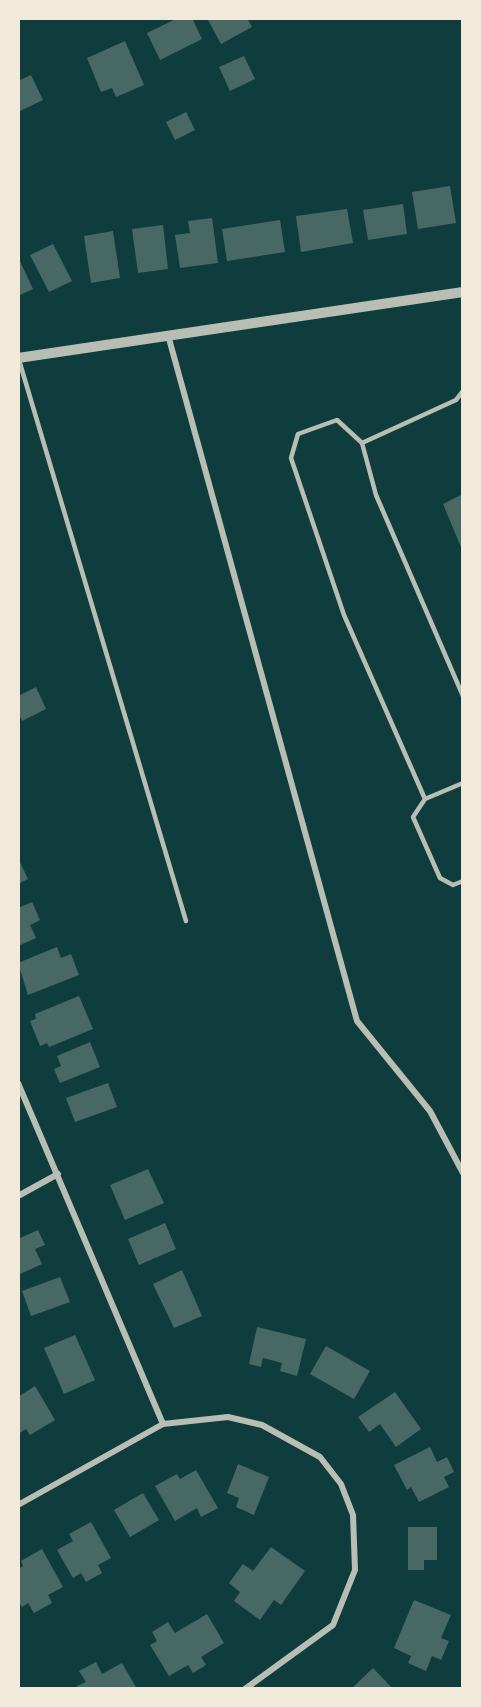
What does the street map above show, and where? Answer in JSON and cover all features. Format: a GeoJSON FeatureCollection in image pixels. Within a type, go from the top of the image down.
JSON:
{"type":"FeatureCollection","features":[{"type":"Feature","properties":{"kind":"street"},"geometry":{"type":"LineString","coordinates":[[18,358],[463,292]]}},
{"type":"Feature","properties":{"kind":"street"},"geometry":{"type":"LineString","coordinates":[[168,335],[357,1021],[430,1111],[463,1173]]}},
{"type":"Feature","properties":{"kind":"street"},"geometry":{"type":"LineString","coordinates":[[18,1083],[163,1424]]}},
{"type":"Feature","properties":{"kind":"street"},"geometry":{"type":"LineString","coordinates":[[18,1196],[58,1174]]}},
{"type":"Feature","properties":{"kind":"street"},"geometry":{"type":"LineString","coordinates":[[18,1505],[163,1424],[228,1417],[262,1425],[320,1457],[341,1485],[353,1515],[355,1570],[333,1626],[245,1689]]}},
{"type":"Feature","properties":{"kind":"lane"},"geometry":{"type":"LineString","coordinates":[[18,358],[186,921]]}},
{"type":"Feature","properties":{"kind":"lane"},"geometry":{"type":"LineString","coordinates":[[362,443],[456,400],[463,391]]}},
{"type":"Feature","properties":{"kind":"lane"},"geometry":{"type":"LineString","coordinates":[[425,799],[344,615],[291,458],[298,434],[337,420],[362,443],[376,495],[463,696]]}},
{"type":"Feature","properties":{"kind":"lane"},"geometry":{"type":"LineString","coordinates":[[463,783],[425,799],[413,817],[440,878],[453,885],[463,881]]}},
{"type":"Feature","properties":{"kind":"building"},"geometry":{"type":"Polygon","coordinates":[[[178,18],[192,18],[202,39],[160,60],[147,33],[178,18]]]}},
{"type":"Feature","properties":{"kind":"building"},"geometry":{"type":"Polygon","coordinates":[[[207,18],[247,18],[252,27],[221,44],[207,18]]]}},
{"type":"Feature","properties":{"kind":"building"},"geometry":{"type":"Polygon","coordinates":[[[125,41],[144,85],[116,97],[112,88],[101,92],[87,58],[125,41]]]}},
{"type":"Feature","properties":{"kind":"building"},"geometry":{"type":"Polygon","coordinates":[[[244,56],[255,79],[230,91],[219,67],[244,56]]]}},
{"type":"Feature","properties":{"kind":"building"},"geometry":{"type":"Polygon","coordinates":[[[31,75],[43,100],[18,112],[18,81],[31,75]]]}},
{"type":"Feature","properties":{"kind":"building"},"geometry":{"type":"Polygon","coordinates":[[[186,112],[195,130],[175,140],[166,122],[186,112]]]}},
{"type":"Feature","properties":{"kind":"building"},"geometry":{"type":"Polygon","coordinates":[[[450,186],[456,223],[418,229],[412,192],[450,186]]]}},
{"type":"Feature","properties":{"kind":"building"},"geometry":{"type":"Polygon","coordinates":[[[403,204],[407,234],[368,240],[363,210],[403,204]]]}},
{"type":"Feature","properties":{"kind":"building"},"geometry":{"type":"Polygon","coordinates":[[[347,209],[353,243],[301,252],[296,216],[347,209]]]}},
{"type":"Feature","properties":{"kind":"building"},"geometry":{"type":"Polygon","coordinates":[[[212,218],[218,263],[180,268],[175,235],[190,233],[188,221],[212,218]]]}},
{"type":"Feature","properties":{"kind":"building"},"geometry":{"type":"Polygon","coordinates":[[[280,220],[285,252],[227,261],[222,229],[280,220]]]}},
{"type":"Feature","properties":{"kind":"building"},"geometry":{"type":"Polygon","coordinates":[[[163,225],[168,269],[138,273],[132,229],[163,225]]]}},
{"type":"Feature","properties":{"kind":"building"},"geometry":{"type":"Polygon","coordinates":[[[113,231],[120,278],[91,283],[84,236],[113,231]]]}},
{"type":"Feature","properties":{"kind":"building"},"geometry":{"type":"Polygon","coordinates":[[[53,244],[72,281],[49,292],[30,255],[53,244]]]}},
{"type":"Feature","properties":{"kind":"building"},"geometry":{"type":"Polygon","coordinates":[[[18,257],[33,289],[18,296],[18,257]]]}},
{"type":"Feature","properties":{"kind":"building"},"geometry":{"type":"Polygon","coordinates":[[[463,494],[463,552],[443,504],[463,494]]]}},
{"type":"Feature","properties":{"kind":"building"},"geometry":{"type":"Polygon","coordinates":[[[36,687],[46,709],[22,721],[18,713],[18,696],[36,687]]]}},
{"type":"Feature","properties":{"kind":"building"},"geometry":{"type":"Polygon","coordinates":[[[18,858],[28,879],[18,884],[18,858]]]}},
{"type":"Feature","properties":{"kind":"building"},"geometry":{"type":"Polygon","coordinates":[[[32,902],[40,920],[30,925],[36,938],[18,946],[18,908],[32,902]]]}},
{"type":"Feature","properties":{"kind":"building"},"geometry":{"type":"Polygon","coordinates":[[[57,947],[61,958],[71,954],[79,975],[28,995],[18,963],[57,947]]]}},
{"type":"Feature","properties":{"kind":"building"},"geometry":{"type":"Polygon","coordinates":[[[79,996],[93,1029],[49,1047],[47,1043],[40,1046],[30,1021],[36,1019],[35,1014],[79,996]]]}},
{"type":"Feature","properties":{"kind":"building"},"geometry":{"type":"Polygon","coordinates":[[[90,1042],[100,1067],[60,1083],[54,1069],[61,1066],[57,1056],[90,1042]]]}},
{"type":"Feature","properties":{"kind":"building"},"geometry":{"type":"Polygon","coordinates":[[[108,1083],[117,1107],[75,1122],[66,1098],[108,1083]]]}},
{"type":"Feature","properties":{"kind":"building"},"geometry":{"type":"Polygon","coordinates":[[[148,1169],[164,1203],[125,1220],[110,1185],[148,1169]]]}},
{"type":"Feature","properties":{"kind":"building"},"geometry":{"type":"Polygon","coordinates":[[[165,1223],[176,1249],[139,1265],[128,1239],[165,1223]]]}},
{"type":"Feature","properties":{"kind":"building"},"geometry":{"type":"Polygon","coordinates":[[[38,1230],[45,1245],[35,1249],[42,1264],[18,1275],[18,1239],[38,1230]]]}},
{"type":"Feature","properties":{"kind":"building"},"geometry":{"type":"Polygon","coordinates":[[[182,1270],[202,1316],[174,1328],[153,1284],[182,1270]]]}},
{"type":"Feature","properties":{"kind":"building"},"geometry":{"type":"Polygon","coordinates":[[[60,1277],[70,1302],[31,1316],[22,1291],[60,1277]]]}},
{"type":"Feature","properties":{"kind":"building"},"geometry":{"type":"Polygon","coordinates":[[[257,1327],[306,1339],[297,1376],[280,1371],[282,1363],[263,1358],[261,1367],[249,1364],[257,1327]]]}},
{"type":"Feature","properties":{"kind":"building"},"geometry":{"type":"Polygon","coordinates":[[[75,1335],[95,1380],[64,1394],[44,1348],[75,1335]]]}},
{"type":"Feature","properties":{"kind":"building"},"geometry":{"type":"Polygon","coordinates":[[[326,1346],[370,1371],[354,1399],[310,1374],[326,1346]]]}},
{"type":"Feature","properties":{"kind":"building"},"geometry":{"type":"Polygon","coordinates":[[[35,1386],[55,1420],[30,1435],[26,1429],[18,1434],[18,1397],[35,1386]]]}},
{"type":"Feature","properties":{"kind":"building"},"geometry":{"type":"Polygon","coordinates":[[[395,1392],[421,1429],[396,1447],[380,1424],[369,1432],[358,1417],[395,1392]]]}},
{"type":"Feature","properties":{"kind":"building"},"geometry":{"type":"Polygon","coordinates":[[[430,1447],[437,1462],[447,1457],[454,1472],[444,1477],[449,1487],[419,1502],[411,1487],[407,1490],[394,1465],[430,1447]]]}},
{"type":"Feature","properties":{"kind":"building"},"geometry":{"type":"Polygon","coordinates":[[[238,1464],[269,1477],[254,1515],[236,1507],[239,1498],[227,1493],[238,1464]]]}},
{"type":"Feature","properties":{"kind":"building"},"geometry":{"type":"Polygon","coordinates":[[[196,1470],[218,1508],[201,1517],[197,1508],[175,1521],[155,1486],[177,1474],[180,1479],[196,1470]]]}},
{"type":"Feature","properties":{"kind":"building"},"geometry":{"type":"Polygon","coordinates":[[[143,1493],[159,1520],[130,1537],[114,1510],[143,1493]]]}},
{"type":"Feature","properties":{"kind":"building"},"geometry":{"type":"Polygon","coordinates":[[[91,1522],[111,1558],[98,1565],[102,1573],[86,1582],[81,1573],[73,1578],[57,1550],[73,1541],[69,1534],[91,1522]]]}},
{"type":"Feature","properties":{"kind":"building"},"geometry":{"type":"Polygon","coordinates":[[[408,1527],[437,1527],[437,1560],[424,1560],[424,1570],[408,1570],[408,1527]]]}},
{"type":"Feature","properties":{"kind":"building"},"geometry":{"type":"Polygon","coordinates":[[[271,1547],[305,1571],[281,1605],[274,1600],[260,1620],[234,1601],[240,1592],[229,1583],[243,1564],[253,1571],[271,1547]]]}},
{"type":"Feature","properties":{"kind":"building"},"geometry":{"type":"Polygon","coordinates":[[[42,1549],[63,1587],[48,1595],[52,1603],[34,1613],[28,1603],[22,1607],[18,1601],[18,1569],[23,1566],[21,1561],[42,1549]]]}},
{"type":"Feature","properties":{"kind":"building"},"geometry":{"type":"Polygon","coordinates":[[[414,1600],[451,1615],[441,1638],[449,1641],[441,1660],[432,1656],[426,1671],[408,1663],[411,1656],[394,1648],[414,1600]]]}},
{"type":"Feature","properties":{"kind":"building"},"geometry":{"type":"Polygon","coordinates":[[[207,1614],[224,1643],[201,1657],[206,1665],[193,1673],[188,1665],[169,1676],[150,1645],[157,1641],[152,1632],[168,1622],[175,1633],[207,1614]]]}},
{"type":"Feature","properties":{"kind":"building"},"geometry":{"type":"Polygon","coordinates":[[[96,1662],[102,1674],[122,1663],[137,1689],[78,1689],[77,1686],[86,1682],[79,1671],[96,1662]]]}},
{"type":"Feature","properties":{"kind":"building"},"geometry":{"type":"Polygon","coordinates":[[[373,1668],[393,1689],[351,1689],[373,1668]]]}}]}
